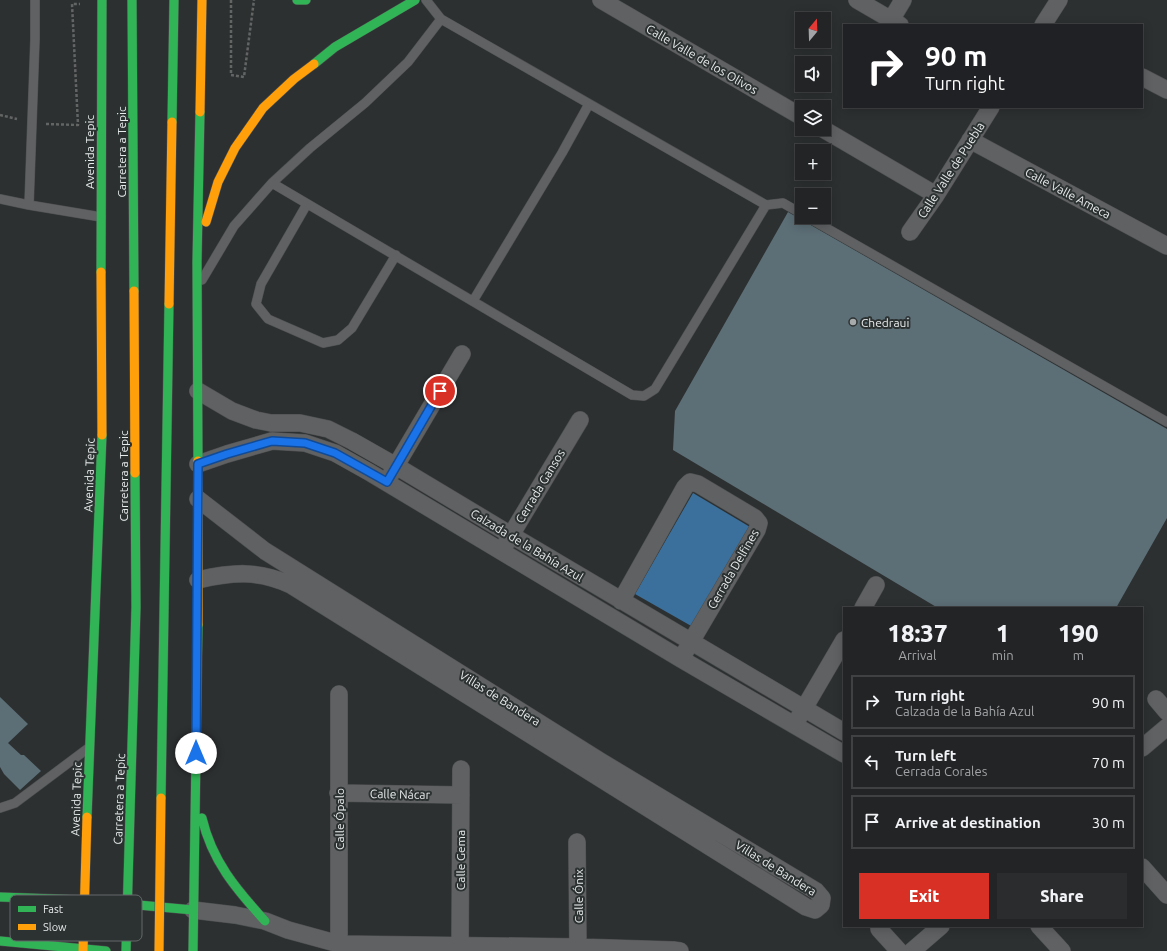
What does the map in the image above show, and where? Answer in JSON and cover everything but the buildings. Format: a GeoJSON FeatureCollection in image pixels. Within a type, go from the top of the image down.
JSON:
{"type":"FeatureCollection","features":[{"type":"Feature","properties":{"kind":"main road","name":"Avenida Tepic"},"geometry":{"type":"LineString","coordinates":[[84,895],[102,438],[102,0]]}},
{"type":"Feature","properties":{"kind":"main road","name":"Carretera a Tepic"},"geometry":{"type":"LineString","coordinates":[[128,895],[136,607],[132,0]]}},
{"type":"Feature","properties":{"kind":"main road"},"geometry":{"type":"LineString","coordinates":[[159,951],[174,0]]}},
{"type":"Feature","properties":{"kind":"main road"},"geometry":{"type":"LineString","coordinates":[[193,951],[198,580],[197,262],[202,0]]}},
{"type":"Feature","properties":{"kind":"main road"},"geometry":{"type":"LineString","coordinates":[[297,0],[306,0]]}},
{"type":"Feature","properties":{"kind":"main road"},"geometry":{"type":"LineString","coordinates":[[197,262],[207,216],[218,182],[235,148],[263,108],[294,79],[335,47],[415,0]]}},
{"type":"Feature","properties":{"kind":"main road"},"geometry":{"type":"LineString","coordinates":[[196,800],[210,845],[224,871],[242,895],[265,921]]}},
{"type":"Feature","properties":{"kind":"main road"},"geometry":{"type":"LineString","coordinates":[[0,897],[10,897]]}},
{"type":"Feature","properties":{"kind":"main road"},"geometry":{"type":"LineString","coordinates":[[142,905],[193,910]]}},
{"type":"Feature","properties":{"kind":"main road","name":"Carretera a Tepic"},"geometry":{"type":"LineString","coordinates":[[126,941],[126,951]]}},
{"type":"Feature","properties":{"kind":"main road"},"geometry":{"type":"LineString","coordinates":[[7,944],[106,951]]}},
{"type":"Feature","properties":{"kind":"main road"},"geometry":{"type":"LineString","coordinates":[[7,944],[30,951]]}},
{"type":"Feature","properties":{"kind":"street","name":"Calle Valle de los Olivos"},"geometry":{"type":"LineString","coordinates":[[601,0],[795,113]]}},
{"type":"Feature","properties":{"kind":"street"},"geometry":{"type":"LineString","coordinates":[[857,0],[895,22],[903,0]]}},
{"type":"Feature","properties":{"kind":"street"},"geometry":{"type":"LineString","coordinates":[[1045,24],[1059,0]]}},
{"type":"Feature","properties":{"kind":"street"},"geometry":{"type":"LineString","coordinates":[[1143,78],[1167,90]]}},
{"type":"Feature","properties":{"kind":"street","name":"Calle Valle de Puebla"},"geometry":{"type":"LineString","coordinates":[[910,232],[936,195],[990,108]]}},
{"type":"Feature","properties":{"kind":"street"},"geometry":{"type":"LineString","coordinates":[[831,134],[936,195]]}},
{"type":"Feature","properties":{"kind":"street","name":"Calle Valle Ameca"},"geometry":{"type":"LineString","coordinates":[[970,140],[1167,246]]}},
{"type":"Feature","properties":{"kind":"street"},"geometry":{"type":"LineString","coordinates":[[387,482],[462,354]]}},
{"type":"Feature","properties":{"kind":"street","name":"Calzada de la Bahía Azul"},"geometry":{"type":"LineString","coordinates":[[198,391],[232,411],[256,420],[272,423],[300,423],[328,429],[352,441],[843,731]]}},
{"type":"Feature","properties":{"kind":"street","name":"Cerrada Gansos"},"geometry":{"type":"LineString","coordinates":[[500,552],[580,420]]}},
{"type":"Feature","properties":{"kind":"street"},"geometry":{"type":"LineString","coordinates":[[272,423],[272,441]]}},
{"type":"Feature","properties":{"kind":"street","name":"Calzada de la Bahía Azul"},"geometry":{"type":"LineString","coordinates":[[198,464],[272,441],[305,443],[335,453],[387,482],[500,552],[843,753]]}},
{"type":"Feature","properties":{"kind":"street","name":"Cerrada Delfines"},"geometry":{"type":"LineString","coordinates":[[621,601],[685,487],[690,482],[698,484],[755,518],[760,523],[757,530],[681,659]]}},
{"type":"Feature","properties":{"kind":"street","name":"Villas de Bandera"},"geometry":{"type":"LineString","coordinates":[[198,499],[265,551],[596,767],[806,907],[815,910],[821,905],[822,898],[816,891],[596,767],[291,585],[276,578],[257,574],[238,573],[198,580]]}},
{"type":"Feature","properties":{"kind":"street"},"geometry":{"type":"LineString","coordinates":[[257,574],[265,551]]}},
{"type":"Feature","properties":{"kind":"street"},"geometry":{"type":"LineString","coordinates":[[864,607],[876,585]]}},
{"type":"Feature","properties":{"kind":"street"},"geometry":{"type":"LineString","coordinates":[[794,725],[843,642]]}},
{"type":"Feature","properties":{"kind":"street","name":"Calle Ópalo"},"geometry":{"type":"LineString","coordinates":[[339,694],[339,944]]}},
{"type":"Feature","properties":{"kind":"street"},"geometry":{"type":"LineString","coordinates":[[1143,747],[1167,727]]}},
{"type":"Feature","properties":{"kind":"street","name":"Calle Gema"},"geometry":{"type":"LineString","coordinates":[[460,949],[461,769]]}},
{"type":"Feature","properties":{"kind":"street","name":"Calle Nácar"},"geometry":{"type":"LineString","coordinates":[[338,793],[461,795]]}},
{"type":"Feature","properties":{"kind":"street","name":"Calle Ónix"},"geometry":{"type":"LineString","coordinates":[[578,842],[578,949]]}},
{"type":"Feature","properties":{"kind":"street"},"geometry":{"type":"LineString","coordinates":[[1143,868],[1167,895]]}},
{"type":"Feature","properties":{"kind":"street"},"geometry":{"type":"LineString","coordinates":[[193,910],[235,915],[265,921],[288,930],[339,944],[460,949],[680,951]]}},
{"type":"Feature","properties":{"kind":"street"},"geometry":{"type":"LineString","coordinates":[[912,951],[940,927]]}},
{"type":"Feature","properties":{"kind":"street"},"geometry":{"type":"LineString","coordinates":[[1040,927],[1062,951]]}},
{"type":"Feature","properties":{"kind":"street"},"geometry":{"type":"LineString","coordinates":[[879,929],[899,951]]}},
{"type":"Feature","properties":{"kind":"lane"},"geometry":{"type":"LineString","coordinates":[[29,206],[35,0]]}},
{"type":"Feature","properties":{"kind":"lane"},"geometry":{"type":"LineString","coordinates":[[426,0],[441,19],[766,205],[783,203],[795,210]]}},
{"type":"Feature","properties":{"kind":"lane"},"geometry":{"type":"LineString","coordinates":[[197,288],[234,226],[272,184],[310,148],[365,103],[408,62],[441,19]]}},
{"type":"Feature","properties":{"kind":"lane"},"geometry":{"type":"LineString","coordinates":[[473,301],[590,104]]}},
{"type":"Feature","properties":{"kind":"lane"},"geometry":{"type":"LineString","coordinates":[[272,184],[396,255],[632,395],[644,396],[655,389],[766,205]]}},
{"type":"Feature","properties":{"kind":"lane"},"geometry":{"type":"LineString","coordinates":[[0,199],[29,206],[101,217]]}},
{"type":"Feature","properties":{"kind":"lane"},"geometry":{"type":"LineString","coordinates":[[307,204],[261,284],[256,304],[268,319],[322,343],[338,340],[352,328],[396,255]]}},
{"type":"Feature","properties":{"kind":"lane"},"geometry":{"type":"LineString","coordinates":[[819,224],[1167,422]]}},
{"type":"Feature","properties":{"kind":"lane"},"geometry":{"type":"LineString","coordinates":[[0,808],[16,803],[90,747]]}},
{"type":"Feature","properties":{"kind":"path"},"geometry":{"type":"LineString","coordinates":[[231,0],[231,75],[244,77],[254,0]]}},
{"type":"Feature","properties":{"kind":"path"},"geometry":{"type":"LineString","coordinates":[[0,116],[32,123],[78,125],[72,4],[80,4],[80,12]]}},
{"type":"Feature","properties":{"kind":"water"},"geometry":{"type":"Polygon","coordinates":[[[693,493],[750,527],[693,627],[635,594],[693,493]]]}},
{"type":"Feature","properties":{"kind":"traffic: fast"},"geometry":{"type":"LineString","coordinates":[[101,272],[102,0]]}},
{"type":"Feature","properties":{"kind":"traffic: fast"},"geometry":{"type":"LineString","coordinates":[[132,0],[134,291]]}},
{"type":"Feature","properties":{"kind":"traffic: fast"},"geometry":{"type":"LineString","coordinates":[[172,122],[174,0]]}},
{"type":"Feature","properties":{"kind":"traffic: fast"},"geometry":{"type":"LineString","coordinates":[[297,0],[306,0]]}},
{"type":"Feature","properties":{"kind":"traffic: fast"},"geometry":{"type":"LineString","coordinates":[[314,64],[335,47],[415,0]]}},
{"type":"Feature","properties":{"kind":"traffic: fast"},"geometry":{"type":"LineString","coordinates":[[198,461],[197,262],[200,112]]}},
{"type":"Feature","properties":{"kind":"traffic: fast"},"geometry":{"type":"LineString","coordinates":[[161,798],[169,304]]}},
{"type":"Feature","properties":{"kind":"traffic: fast"},"geometry":{"type":"LineString","coordinates":[[87,817],[102,435]]}},
{"type":"Feature","properties":{"kind":"traffic: fast"},"geometry":{"type":"LineString","coordinates":[[128,895],[136,607],[135,473]]}},
{"type":"Feature","properties":{"kind":"traffic: fast"},"geometry":{"type":"LineString","coordinates":[[193,951],[198,625]]}},
{"type":"Feature","properties":{"kind":"traffic: fast"},"geometry":{"type":"LineString","coordinates":[[202,818],[212,848],[226,874],[265,921]]}},
{"type":"Feature","properties":{"kind":"traffic: fast"},"geometry":{"type":"LineString","coordinates":[[0,897],[10,897]]}},
{"type":"Feature","properties":{"kind":"traffic: fast"},"geometry":{"type":"LineString","coordinates":[[142,905],[193,910]]}},
{"type":"Feature","properties":{"kind":"traffic: fast"},"geometry":{"type":"LineString","coordinates":[[0,941],[106,951]]}},
{"type":"Feature","properties":{"kind":"traffic: fast"},"geometry":{"type":"LineString","coordinates":[[126,941],[126,951]]}},
{"type":"Feature","properties":{"kind":"traffic: slow"},"geometry":{"type":"LineString","coordinates":[[200,112],[202,0]]}},
{"type":"Feature","properties":{"kind":"traffic: slow"},"geometry":{"type":"LineString","coordinates":[[206,222],[218,182],[235,148],[263,108],[294,79],[314,64]]}},
{"type":"Feature","properties":{"kind":"traffic: slow"},"geometry":{"type":"LineString","coordinates":[[169,304],[172,122]]}},
{"type":"Feature","properties":{"kind":"traffic: slow"},"geometry":{"type":"LineString","coordinates":[[101,272],[102,435]]}},
{"type":"Feature","properties":{"kind":"traffic: slow"},"geometry":{"type":"LineString","coordinates":[[134,291],[135,473]]}},
{"type":"Feature","properties":{"kind":"traffic: slow"},"geometry":{"type":"LineString","coordinates":[[198,461],[198,625]]}},
{"type":"Feature","properties":{"kind":"traffic: slow"},"geometry":{"type":"LineString","coordinates":[[159,951],[161,798]]}},
{"type":"Feature","properties":{"kind":"traffic: slow"},"geometry":{"type":"LineString","coordinates":[[85,895],[87,817]]}},
{"type":"Feature","properties":{"kind":"traffic: slow"},"geometry":{"type":"LineString","coordinates":[[83,941],[83,951]]}},
{"type":"Feature","properties":{"kind":"place","name":"Chedraui"},"geometry":{"type":"Point","coordinates":[853,322]}},
{"type":"Feature","properties":{"kind":"route"},"geometry":{"type":"LineString","coordinates":[[196,753],[198,464],[272,441],[305,443],[335,453],[387,482],[440,391]]}}]}
